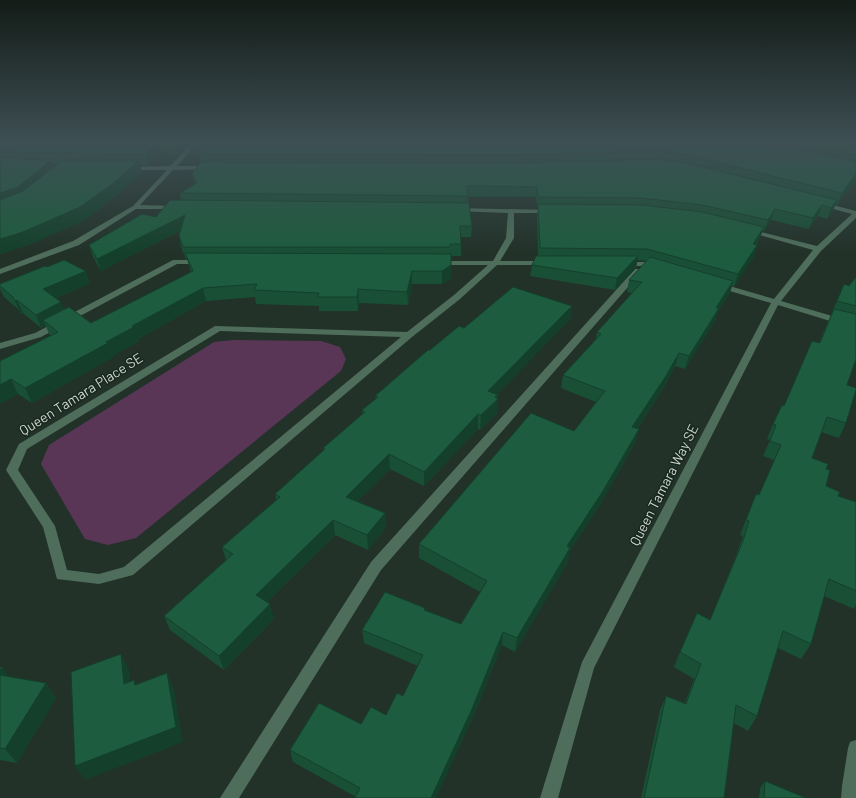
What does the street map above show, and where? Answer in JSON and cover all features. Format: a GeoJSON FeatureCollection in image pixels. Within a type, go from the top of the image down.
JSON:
{"type":"FeatureCollection","features":[{"type":"Feature","properties":{"kind":"street"},"geometry":{"type":"LineString","coordinates":[[0,272],[76,243],[135,207],[162,178]]}},
{"type":"Feature","properties":{"kind":"street"},"geometry":{"type":"LineString","coordinates":[[811,202],[856,214]]}},
{"type":"Feature","properties":{"kind":"street"},"geometry":{"type":"LineString","coordinates":[[135,207],[182,208]]}},
{"type":"Feature","properties":{"kind":"street"},"geometry":{"type":"LineString","coordinates":[[449,210],[557,211]]}},
{"type":"Feature","properties":{"kind":"street","name":"Queen Tamara Place SE"},"geometry":{"type":"LineString","coordinates":[[409,335],[218,328],[23,446],[12,470],[49,526],[62,575],[99,580],[128,571],[409,335],[457,297],[495,263],[510,238],[511,211]]}},
{"type":"Feature","properties":{"kind":"street","name":"Queen Tamara Way SE"},"geometry":{"type":"LineString","coordinates":[[549,798],[587,667],[776,301],[818,249],[856,214]]}},
{"type":"Feature","properties":{"kind":"street"},"geometry":{"type":"LineString","coordinates":[[744,230],[818,249]]}},
{"type":"Feature","properties":{"kind":"street"},"geometry":{"type":"LineString","coordinates":[[0,346],[38,335],[176,262],[208,262]]}},
{"type":"Feature","properties":{"kind":"street"},"geometry":{"type":"LineString","coordinates":[[431,263],[558,264]]}},
{"type":"Feature","properties":{"kind":"street"},"geometry":{"type":"LineString","coordinates":[[613,264],[645,264],[666,270]]}},
{"type":"Feature","properties":{"kind":"street"},"geometry":{"type":"LineString","coordinates":[[229,798],[376,566],[645,264]]}},
{"type":"Feature","properties":{"kind":"street"},"geometry":{"type":"LineString","coordinates":[[710,282],[856,326]]}},
{"type":"Feature","properties":{"kind":"street"},"geometry":{"type":"LineString","coordinates":[[850,798],[850,786],[856,748]]}},
{"type":"Feature","properties":{"kind":"shaded area"},"geometry":{"type":"Polygon","coordinates":[[[233,340],[321,341],[340,347],[346,359],[341,371],[136,538],[108,545],[85,539],[41,464],[49,445],[214,342],[233,340]]]}},
{"type":"Feature","properties":{"kind":"building"},"geometry":{"type":"Polygon","coordinates":[[[0,178],[29,178],[18,187],[0,193],[0,178]]]}},
{"type":"Feature","properties":{"kind":"building"},"geometry":{"type":"Polygon","coordinates":[[[39,178],[119,178],[80,207],[23,232],[0,239],[0,200],[23,191],[39,178]]]}},
{"type":"Feature","properties":{"kind":"building"},"geometry":{"type":"Polygon","coordinates":[[[195,178],[748,178],[837,200],[831,208],[822,205],[813,218],[775,209],[768,220],[702,205],[642,198],[538,197],[537,187],[467,186],[468,196],[180,193],[197,183],[195,178]]]}},
{"type":"Feature","properties":{"kind":"building"},"geometry":{"type":"Polygon","coordinates":[[[782,178],[852,178],[842,193],[782,178]]]}},
{"type":"Feature","properties":{"kind":"building"},"geometry":{"type":"Polygon","coordinates":[[[170,200],[469,203],[472,226],[460,226],[461,244],[450,244],[450,247],[183,247],[179,235],[185,215],[97,259],[89,245],[142,214],[156,217],[170,200]]]}},
{"type":"Feature","properties":{"kind":"building"},"geometry":{"type":"Polygon","coordinates":[[[538,204],[642,205],[702,212],[764,227],[753,244],[757,245],[738,274],[647,249],[540,248],[538,204]]]}},
{"type":"Feature","properties":{"kind":"building"},"geometry":{"type":"Polygon","coordinates":[[[185,253],[451,254],[451,265],[442,271],[412,271],[407,292],[358,289],[357,297],[318,297],[319,293],[254,290],[257,284],[203,288],[132,326],[134,327],[106,342],[108,343],[25,388],[11,379],[0,385],[0,361],[58,332],[43,320],[69,307],[91,323],[193,271],[185,253]]]}},
{"type":"Feature","properties":{"kind":"building"},"geometry":{"type":"Polygon","coordinates":[[[536,256],[638,256],[617,278],[532,265],[536,256]]]}},
{"type":"Feature","properties":{"kind":"building"},"geometry":{"type":"Polygon","coordinates":[[[650,257],[733,281],[716,308],[719,308],[689,356],[679,353],[666,376],[632,427],[639,429],[603,491],[567,546],[570,548],[517,638],[503,632],[472,709],[431,798],[355,798],[360,788],[290,750],[319,703],[361,724],[371,707],[386,715],[397,693],[403,696],[423,655],[362,630],[385,592],[425,608],[424,610],[461,624],[487,581],[419,544],[531,413],[574,431],[605,391],[563,375],[601,334],[597,332],[642,282],[629,280],[650,257]]]}},
{"type":"Feature","properties":{"kind":"building"},"geometry":{"type":"Polygon","coordinates":[[[64,260],[86,271],[43,289],[61,302],[36,315],[17,300],[15,301],[13,297],[0,286],[0,284],[64,260]]]}},
{"type":"Feature","properties":{"kind":"building"},"geometry":{"type":"Polygon","coordinates":[[[856,277],[856,306],[837,301],[844,284],[849,286],[856,277]]]}},
{"type":"Feature","properties":{"kind":"building"},"geometry":{"type":"Polygon","coordinates":[[[513,287],[572,306],[488,391],[498,395],[495,397],[498,399],[481,415],[478,414],[424,472],[389,454],[346,497],[385,513],[367,535],[333,520],[256,595],[270,604],[219,656],[164,616],[233,554],[222,547],[280,497],[275,494],[325,449],[323,448],[365,412],[362,410],[378,397],[375,396],[428,350],[430,350],[459,326],[464,328],[513,287]]]}},
{"type":"Feature","properties":{"kind":"building"},"geometry":{"type":"Polygon","coordinates":[[[834,309],[856,314],[856,359],[847,385],[856,388],[856,390],[846,423],[827,417],[812,458],[828,464],[826,469],[830,470],[826,486],[840,492],[838,496],[856,502],[856,591],[829,579],[811,644],[783,631],[757,716],[736,705],[724,798],[644,798],[666,696],[686,704],[701,664],[680,652],[697,613],[710,620],[743,541],[749,521],[746,520],[756,494],[759,495],[781,445],[770,441],[776,425],[773,424],[782,405],[784,406],[812,341],[820,343],[834,309]]]}},
{"type":"Feature","properties":{"kind":"building"},"geometry":{"type":"Polygon","coordinates":[[[121,654],[124,684],[134,680],[135,685],[167,673],[176,727],[75,766],[71,672],[121,654]]]}},
{"type":"Feature","properties":{"kind":"building"},"geometry":{"type":"Polygon","coordinates":[[[0,675],[46,683],[5,749],[0,748],[0,675]]]}},
{"type":"Feature","properties":{"kind":"building"},"geometry":{"type":"Polygon","coordinates":[[[765,781],[806,798],[764,798],[765,781]]]}}]}
